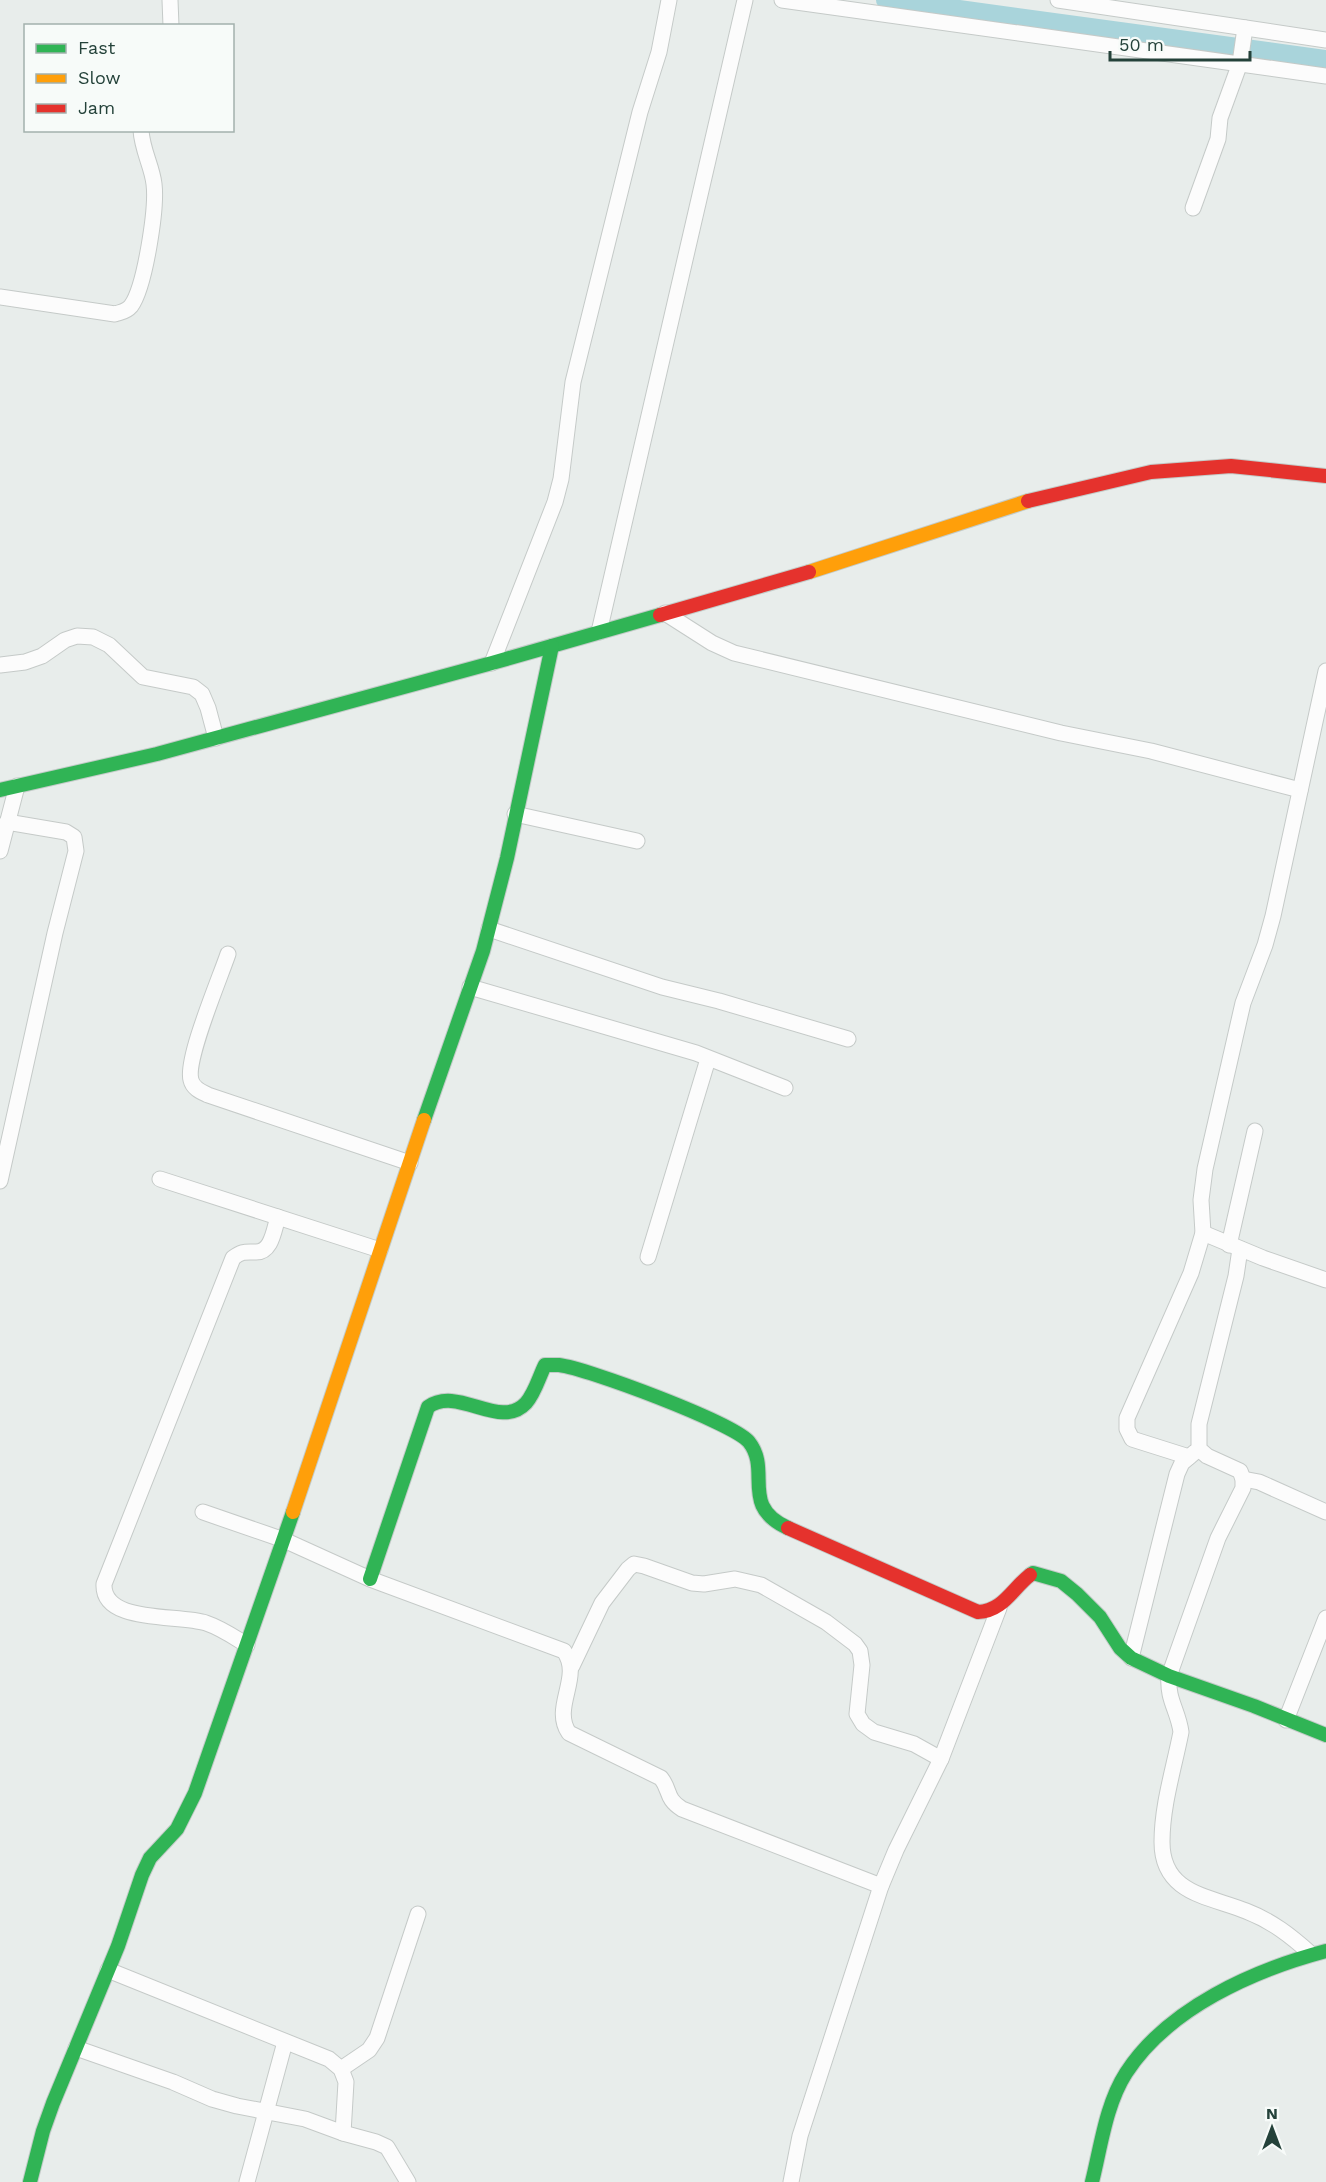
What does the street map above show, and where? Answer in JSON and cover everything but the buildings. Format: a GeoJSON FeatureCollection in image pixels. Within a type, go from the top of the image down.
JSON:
{"type":"FeatureCollection","features":[{"type":"Feature","properties":{"kind":"street"},"geometry":{"type":"LineString","coordinates":[[170,0],[171,24]]}},
{"type":"Feature","properties":{"kind":"street"},"geometry":{"type":"LineString","coordinates":[[492,663],[555,502],[561,478],[573,382],[640,112],[659,52],[669,0]]}},
{"type":"Feature","properties":{"kind":"street"},"geometry":{"type":"LineString","coordinates":[[599,632],[745,0]]}},
{"type":"Feature","properties":{"kind":"street"},"geometry":{"type":"LineString","coordinates":[[782,0],[1326,76]]}},
{"type":"Feature","properties":{"kind":"street"},"geometry":{"type":"LineString","coordinates":[[1058,0],[1326,40]]}},
{"type":"Feature","properties":{"kind":"street"},"geometry":{"type":"LineString","coordinates":[[1192,208],[1218,139],[1220,118],[1240,63],[1245,28]]}},
{"type":"Feature","properties":{"kind":"street"},"geometry":{"type":"LineString","coordinates":[[0,297],[115,314],[124,312],[130,307],[138,292],[148,255],[154,198],[152,173],[145,156],[141,132]]}},
{"type":"Feature","properties":{"kind":"street"},"geometry":{"type":"LineString","coordinates":[[0,790],[157,754],[492,663],[825,567],[1029,501],[1152,472],[1177,469],[1230,466],[1326,476]]}},
{"type":"Feature","properties":{"kind":"street"},"geometry":{"type":"LineString","coordinates":[[665,613],[712,643],[734,653],[1061,733],[1151,751],[1300,790]]}},
{"type":"Feature","properties":{"kind":"street"},"geometry":{"type":"LineString","coordinates":[[0,665],[25,662],[42,656],[65,640],[77,636],[93,637],[109,645],[143,677],[193,687],[201,694],[208,708],[216,738]]}},
{"type":"Feature","properties":{"kind":"street"},"geometry":{"type":"LineString","coordinates":[[30,2182],[43,2131],[150,1858],[177,1828],[195,1793],[284,1540],[489,929],[552,646]]}},
{"type":"Feature","properties":{"kind":"street"},"geometry":{"type":"LineString","coordinates":[[1319,1953],[1279,1927],[1246,1911],[1209,1900],[1192,1892],[1170,1873],[1164,1861],[1162,1840],[1166,1804],[1180,1732],[1168,1690],[1169,1676],[1218,1538],[1243,1488],[1243,1479],[1240,1471],[1207,1456],[1132,1439],[1127,1429],[1127,1418],[1191,1274],[1203,1233],[1201,1200],[1205,1169],[1243,1002],[1273,916],[1300,790],[1321,715],[1326,671]]}},
{"type":"Feature","properties":{"kind":"street"},"geometry":{"type":"LineString","coordinates":[[0,851],[17,786]]}},
{"type":"Feature","properties":{"kind":"street"},"geometry":{"type":"LineString","coordinates":[[515,814],[637,841]]}},
{"type":"Feature","properties":{"kind":"street"},"geometry":{"type":"LineString","coordinates":[[0,1181],[55,933],[76,851],[74,837],[66,832],[8,822]]}},
{"type":"Feature","properties":{"kind":"street"},"geometry":{"type":"LineString","coordinates":[[489,929],[662,987],[719,1001],[848,1039]]}},
{"type":"Feature","properties":{"kind":"street"},"geometry":{"type":"LineString","coordinates":[[228,954],[192,1056],[191,1080],[196,1089],[410,1163]]}},
{"type":"Feature","properties":{"kind":"street"},"geometry":{"type":"LineString","coordinates":[[470,987],[696,1053],[784,1088]]}},
{"type":"Feature","properties":{"kind":"street"},"geometry":{"type":"LineString","coordinates":[[648,1257],[708,1059]]}},
{"type":"Feature","properties":{"kind":"street"},"geometry":{"type":"LineString","coordinates":[[1131,1658],[1172,1488],[1182,1463],[1194,1453],[1199,1424],[1236,1276],[1235,1247],[1255,1131]]}},
{"type":"Feature","properties":{"kind":"street"},"geometry":{"type":"LineString","coordinates":[[160,1179],[380,1250]]}},
{"type":"Feature","properties":{"kind":"street"},"geometry":{"type":"LineString","coordinates":[[247,1645],[206,1623],[135,1614],[117,1608],[109,1604],[103,1594],[104,1584],[233,1258],[240,1252],[248,1250],[257,1252],[266,1250],[271,1242],[278,1217]]}},
{"type":"Feature","properties":{"kind":"street"},"geometry":{"type":"LineString","coordinates":[[1203,1233],[1326,1280]]}},
{"type":"Feature","properties":{"kind":"street"},"geometry":{"type":"LineString","coordinates":[[370,1580],[428,1407],[432,1401],[442,1399],[501,1412],[516,1411],[525,1404],[545,1365],[560,1365],[706,1417],[739,1432],[748,1440],[754,1451],[760,1506],[774,1522],[978,1612],[990,1613],[999,1608]]}},
{"type":"Feature","properties":{"kind":"street"},"geometry":{"type":"LineString","coordinates":[[1243,1479],[1259,1482],[1326,1512]]}},
{"type":"Feature","properties":{"kind":"street"},"geometry":{"type":"LineString","coordinates":[[203,1512],[284,1540],[370,1580],[551,1645],[564,1651],[572,1666]]}},
{"type":"Feature","properties":{"kind":"street"},"geometry":{"type":"LineString","coordinates":[[881,1886],[682,1809],[672,1802],[661,1778],[569,1733],[564,1726],[562,1712],[572,1666],[602,1603],[634,1564],[692,1583],[704,1584],[735,1580],[751,1582],[771,1589],[826,1622],[855,1644],[860,1651],[862,1665],[857,1714],[863,1724],[874,1732],[914,1744],[942,1759]]}},
{"type":"Feature","properties":{"kind":"street"},"geometry":{"type":"LineString","coordinates":[[791,2182],[800,2136],[881,1886],[896,1850],[942,1759],[999,1608],[1022,1580],[1032,1573],[1061,1581],[1100,1617],[1120,1648],[1131,1658],[1169,1676],[1254,1706],[1326,1735]]}},
{"type":"Feature","properties":{"kind":"street"},"geometry":{"type":"LineString","coordinates":[[1286,1720],[1326,1618]]}},
{"type":"Feature","properties":{"kind":"street"},"geometry":{"type":"LineString","coordinates":[[341,2069],[369,2050],[377,2038],[418,1914]]}},
{"type":"Feature","properties":{"kind":"street"},"geometry":{"type":"LineString","coordinates":[[1092,2182],[1116,2096],[1125,2074],[1139,2055],[1167,2028],[1223,1991],[1256,1974],[1299,1957],[1319,1953]]}},
{"type":"Feature","properties":{"kind":"street"},"geometry":{"type":"LineString","coordinates":[[108,1970],[328,2060],[341,2069],[346,2082],[343,2133]]}},
{"type":"Feature","properties":{"kind":"street"},"geometry":{"type":"LineString","coordinates":[[247,2182],[285,2042]]}},
{"type":"Feature","properties":{"kind":"street"},"geometry":{"type":"LineString","coordinates":[[76,2048],[212,2098],[237,2106],[305,2119],[387,2148],[408,2182]]}},
{"type":"Feature","properties":{"kind":"waterway"},"geometry":{"type":"LineString","coordinates":[[886,0],[1326,60]]}},
{"type":"Feature","properties":{"kind":"traffic: fast"},"geometry":{"type":"LineString","coordinates":[[0,790],[157,754],[660,615]]}},
{"type":"Feature","properties":{"kind":"traffic: fast"},"geometry":{"type":"LineString","coordinates":[[424,1120],[483,951],[507,858],[552,646]]}},
{"type":"Feature","properties":{"kind":"traffic: fast"},"geometry":{"type":"LineString","coordinates":[[370,1579],[428,1407],[440,1402],[452,1401],[491,1411],[516,1410],[529,1399],[545,1365],[574,1368],[627,1386],[689,1410],[738,1433],[749,1442],[755,1453],[760,1499],[764,1509],[773,1519],[788,1528]]}},
{"type":"Feature","properties":{"kind":"traffic: fast"},"geometry":{"type":"LineString","coordinates":[[30,2182],[53,2103],[118,1946],[142,1875],[150,1858],[177,1829],[195,1793],[293,1512]]}},
{"type":"Feature","properties":{"kind":"traffic: fast"},"geometry":{"type":"LineString","coordinates":[[1030,1575],[1033,1573],[1061,1581],[1077,1594],[1100,1617],[1120,1648],[1131,1658],[1169,1676],[1254,1706],[1326,1735]]}},
{"type":"Feature","properties":{"kind":"traffic: fast"},"geometry":{"type":"LineString","coordinates":[[1092,2182],[1105,2126],[1119,2085],[1144,2050],[1165,2029],[1189,2011],[1242,1981],[1270,1969],[1326,1951]]}},
{"type":"Feature","properties":{"kind":"traffic: slow"},"geometry":{"type":"LineString","coordinates":[[809,572],[1028,501]]}},
{"type":"Feature","properties":{"kind":"traffic: slow"},"geometry":{"type":"LineString","coordinates":[[293,1512],[424,1120]]}},
{"type":"Feature","properties":{"kind":"traffic: jam"},"geometry":{"type":"LineString","coordinates":[[1028,501],[1151,472],[1231,466],[1326,476]]}},
{"type":"Feature","properties":{"kind":"traffic: jam"},"geometry":{"type":"LineString","coordinates":[[660,615],[809,572]]}},
{"type":"Feature","properties":{"kind":"traffic: jam"},"geometry":{"type":"LineString","coordinates":[[788,1528],[978,1612],[987,1611],[1001,1604],[1030,1575]]}}]}
